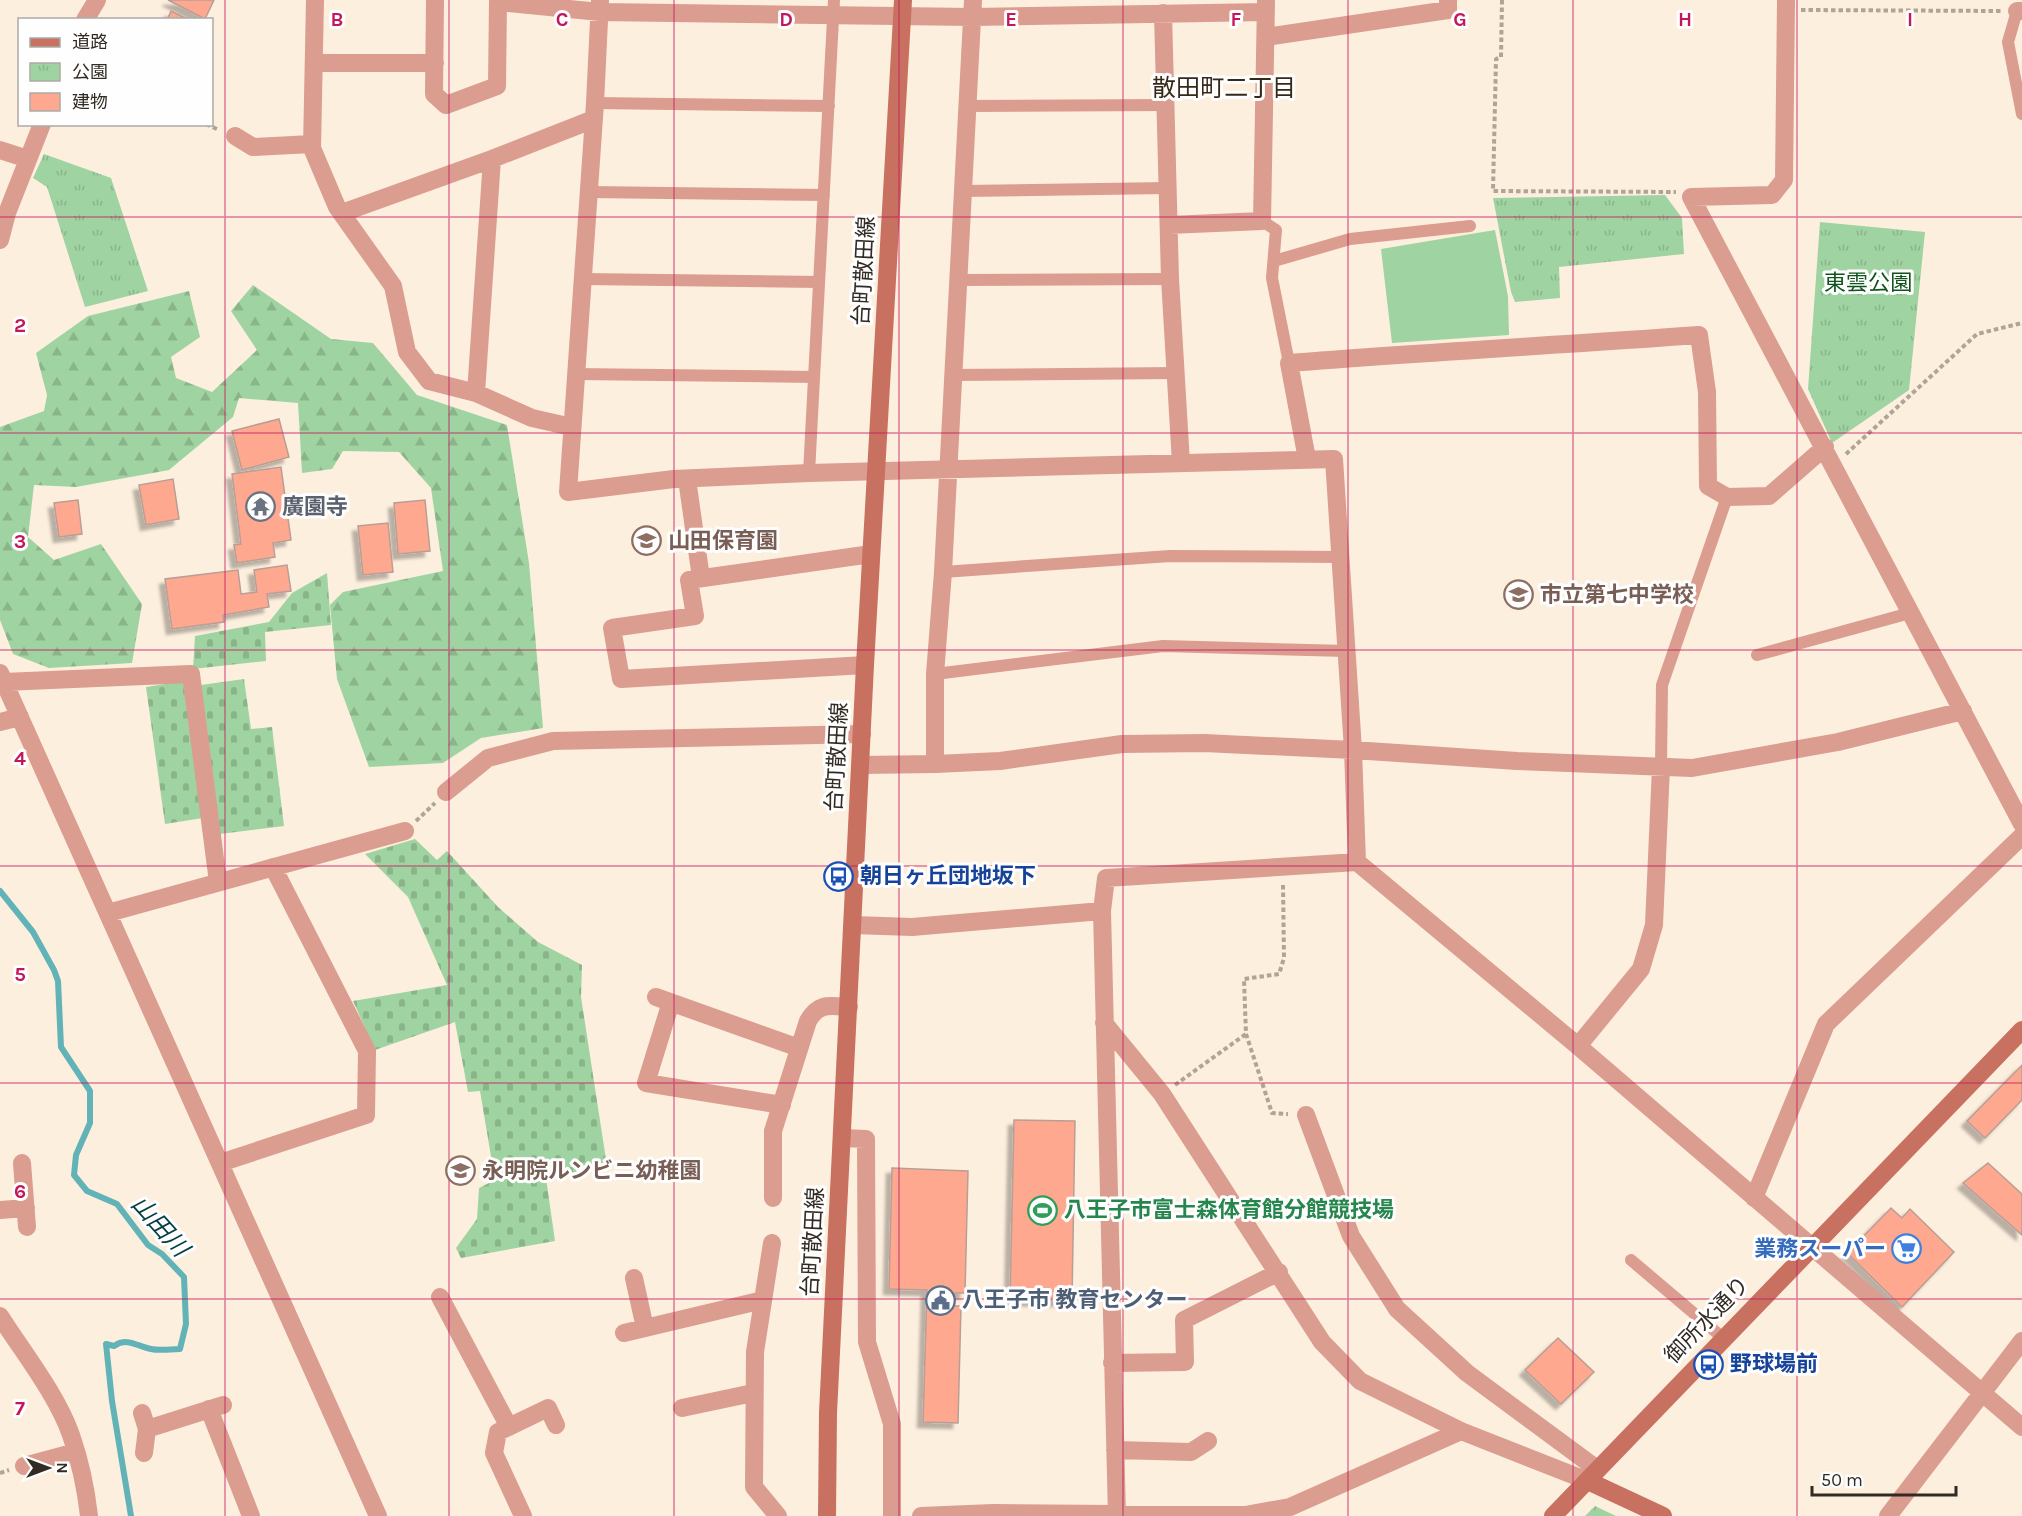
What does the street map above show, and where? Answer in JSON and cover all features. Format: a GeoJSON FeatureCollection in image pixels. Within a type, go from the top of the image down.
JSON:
{"type":"FeatureCollection","features":[{"type":"Feature","properties":{"kind":"street"},"geometry":{"type":"LineString","coordinates":[[86,18],[97,0]]}},
{"type":"Feature","properties":{"kind":"street"},"geometry":{"type":"LineString","coordinates":[[315,0],[312,144],[342,213],[393,286],[407,352],[429,381],[476,393],[532,418],[572,427]]}},
{"type":"Feature","properties":{"kind":"street"},"geometry":{"type":"LineString","coordinates":[[435,0],[434,94],[446,105],[497,86],[498,1],[600,6],[1163,13],[1266,6],[1262,221],[1168,225]]}},
{"type":"Feature","properties":{"kind":"street"},"geometry":{"type":"LineString","coordinates":[[1266,37],[1448,10],[1448,0]]}},
{"type":"Feature","properties":{"kind":"street"},"geometry":{"type":"LineString","coordinates":[[1786,5],[1784,180],[1772,195],[1691,197],[2022,824]]}},
{"type":"Feature","properties":{"kind":"street"},"geometry":{"type":"LineString","coordinates":[[600,6],[568,492],[687,479],[808,473],[1334,459],[1353,750],[1357,862]]}},
{"type":"Feature","properties":{"kind":"street","name":"台町散田線"},"geometry":{"type":"LineString","coordinates":[[827,1516],[828,1413],[865,665],[903,8]]}},
{"type":"Feature","properties":{"kind":"street"},"geometry":{"type":"LineString","coordinates":[[935,764],[935,674],[943,572],[973,9]]}},
{"type":"Feature","properties":{"kind":"street"},"geometry":{"type":"LineString","coordinates":[[1163,13],[1170,279],[1181,463]]}},
{"type":"Feature","properties":{"kind":"street"},"geometry":{"type":"LineString","coordinates":[[314,63],[435,63]]}},
{"type":"Feature","properties":{"kind":"street"},"geometry":{"type":"LineString","coordinates":[[342,213],[492,159],[594,111]]}},
{"type":"Feature","properties":{"kind":"street"},"geometry":{"type":"LineString","coordinates":[[0,240],[41,126]]}},
{"type":"Feature","properties":{"kind":"street"},"geometry":{"type":"LineString","coordinates":[[235,136],[253,147],[312,144]]}},
{"type":"Feature","properties":{"kind":"street"},"geometry":{"type":"LineString","coordinates":[[0,150],[28,159]]}},
{"type":"Feature","properties":{"kind":"street"},"geometry":{"type":"LineString","coordinates":[[476,393],[492,159]]}},
{"type":"Feature","properties":{"kind":"street"},"geometry":{"type":"LineString","coordinates":[[1307,459],[1288,363],[1421,352],[1565,345],[1699,335],[1707,392],[1708,486],[1727,497],[1769,496],[1825,447]]}},
{"type":"Feature","properties":{"kind":"street"},"geometry":{"type":"LineString","coordinates":[[687,479],[701,578]]}},
{"type":"Feature","properties":{"kind":"street"},"geometry":{"type":"LineString","coordinates":[[865,665],[621,679],[612,628],[695,616],[688,580],[872,554]]}},
{"type":"Feature","properties":{"kind":"street"},"geometry":{"type":"LineString","coordinates":[[218,882],[191,674],[2,678],[378,1516]]}},
{"type":"Feature","properties":{"kind":"street"},"geometry":{"type":"LineString","coordinates":[[861,765],[1000,761],[1122,744],[1204,743],[1517,761],[1692,768],[1838,742],[1963,711]]}},
{"type":"Feature","properties":{"kind":"street"},"geometry":{"type":"LineString","coordinates":[[0,722],[20,717]]}},
{"type":"Feature","properties":{"kind":"street"},"geometry":{"type":"LineString","coordinates":[[446,792],[488,758],[553,741],[862,734]]}},
{"type":"Feature","properties":{"kind":"street"},"geometry":{"type":"LineString","coordinates":[[1578,1046],[1641,969],[1654,925],[1661,767]]}},
{"type":"Feature","properties":{"kind":"street"},"geometry":{"type":"LineString","coordinates":[[108,913],[405,831]]}},
{"type":"Feature","properties":{"kind":"street"},"geometry":{"type":"LineString","coordinates":[[1754,1198],[1826,1024],[2022,836]]}},
{"type":"Feature","properties":{"kind":"street"},"geometry":{"type":"LineString","coordinates":[[1117,1515],[1102,911],[1106,878],[1357,862],[1578,1046],[2022,1427]]}},
{"type":"Feature","properties":{"kind":"street"},"geometry":{"type":"LineString","coordinates":[[220,1163],[366,1114],[368,1051],[273,867]]}},
{"type":"Feature","properties":{"kind":"street"},"geometry":{"type":"LineString","coordinates":[[853,925],[912,927],[1102,911]]}},
{"type":"Feature","properties":{"kind":"street"},"geometry":{"type":"LineString","coordinates":[[782,1106],[646,1083],[663,999],[799,1048]]}},
{"type":"Feature","properties":{"kind":"street"},"geometry":{"type":"LineString","coordinates":[[773,1198],[773,1131],[808,1020],[813,1011],[823,1006],[849,1007]]}},
{"type":"Feature","properties":{"kind":"street"},"geometry":{"type":"LineString","coordinates":[[1104,1023],[1162,1094],[1279,1272],[1322,1342],[1360,1381],[1461,1431],[1592,1475]]}},
{"type":"Feature","properties":{"kind":"street","name":"御所水通り"},"geometry":{"type":"LineString","coordinates":[[1553,1516],[2022,1030]]}},
{"type":"Feature","properties":{"kind":"street"},"geometry":{"type":"LineString","coordinates":[[1306,1115],[1352,1236],[1397,1309],[1467,1373],[1592,1475],[1663,1516]]}},
{"type":"Feature","properties":{"kind":"street"},"geometry":{"type":"LineString","coordinates":[[843,1138],[866,1139],[867,1342],[892,1424],[892,1516]]}},
{"type":"Feature","properties":{"kind":"street"},"geometry":{"type":"LineString","coordinates":[[22,1163],[27,1227]]}},
{"type":"Feature","properties":{"kind":"street"},"geometry":{"type":"LineString","coordinates":[[0,1210],[26,1208]]}},
{"type":"Feature","properties":{"kind":"street"},"geometry":{"type":"LineString","coordinates":[[772,1243],[755,1352],[754,1486],[778,1516]]}},
{"type":"Feature","properties":{"kind":"street"},"geometry":{"type":"LineString","coordinates":[[1112,1363],[1185,1362],[1184,1320],[1279,1272]]}},
{"type":"Feature","properties":{"kind":"street"},"geometry":{"type":"LineString","coordinates":[[634,1278],[645,1328]]}},
{"type":"Feature","properties":{"kind":"street"},"geometry":{"type":"LineString","coordinates":[[440,1297],[508,1427]]}},
{"type":"Feature","properties":{"kind":"street"},"geometry":{"type":"LineString","coordinates":[[624,1333],[763,1300]]}},
{"type":"Feature","properties":{"kind":"street"},"geometry":{"type":"LineString","coordinates":[[0,1316],[54,1401],[71,1434],[85,1486],[89,1516]]}},
{"type":"Feature","properties":{"kind":"street"},"geometry":{"type":"LineString","coordinates":[[1888,1516],[2022,1341]]}},
{"type":"Feature","properties":{"kind":"street"},"geometry":{"type":"LineString","coordinates":[[682,1408],[753,1393]]}},
{"type":"Feature","properties":{"kind":"street"},"geometry":{"type":"LineString","coordinates":[[144,1453],[144,1421],[216,1407],[251,1516]]}},
{"type":"Feature","properties":{"kind":"street"},"geometry":{"type":"LineString","coordinates":[[524,1516],[494,1454],[498,1432],[548,1408],[556,1425]]}},
{"type":"Feature","properties":{"kind":"street"},"geometry":{"type":"LineString","coordinates":[[921,1516],[1245,1516],[1290,1507],[1461,1431]]}},
{"type":"Feature","properties":{"kind":"street"},"geometry":{"type":"LineString","coordinates":[[1115,1450],[1191,1452],[1208,1441]]}},
{"type":"Feature","properties":{"kind":"street"},"geometry":{"type":"LineString","coordinates":[[24,1466],[76,1452]]}},
{"type":"Feature","properties":{"kind":"lane"},"geometry":{"type":"LineString","coordinates":[[808,473],[833,8]]}},
{"type":"Feature","properties":{"kind":"lane"},"geometry":{"type":"LineString","coordinates":[[2020,11],[2008,42],[2022,114]]}},
{"type":"Feature","properties":{"kind":"lane"},"geometry":{"type":"LineString","coordinates":[[968,106],[1165,105]]}},
{"type":"Feature","properties":{"kind":"lane"},"geometry":{"type":"LineString","coordinates":[[594,111],[829,106]]}},
{"type":"Feature","properties":{"kind":"lane"},"geometry":{"type":"LineString","coordinates":[[962,190],[1167,188]]}},
{"type":"Feature","properties":{"kind":"lane"},"geometry":{"type":"LineString","coordinates":[[589,192],[824,195]]}},
{"type":"Feature","properties":{"kind":"lane"},"geometry":{"type":"LineString","coordinates":[[1262,221],[1276,230],[1272,278],[1288,363]]}},
{"type":"Feature","properties":{"kind":"lane"},"geometry":{"type":"LineString","coordinates":[[1274,261],[1350,239],[1470,226]]}},
{"type":"Feature","properties":{"kind":"lane"},"geometry":{"type":"LineString","coordinates":[[583,279],[819,282]]}},
{"type":"Feature","properties":{"kind":"lane"},"geometry":{"type":"LineString","coordinates":[[958,280],[1170,279]]}},
{"type":"Feature","properties":{"kind":"lane"},"geometry":{"type":"LineString","coordinates":[[952,375],[1175,374]]}},
{"type":"Feature","properties":{"kind":"lane"},"geometry":{"type":"LineString","coordinates":[[576,375],[814,377]]}},
{"type":"Feature","properties":{"kind":"lane"},"geometry":{"type":"LineString","coordinates":[[1661,767],[1662,685],[1727,497]]}},
{"type":"Feature","properties":{"kind":"lane"},"geometry":{"type":"LineString","coordinates":[[943,572],[1170,556],[1341,557]]}},
{"type":"Feature","properties":{"kind":"lane"},"geometry":{"type":"LineString","coordinates":[[1757,655],[1910,613]]}},
{"type":"Feature","properties":{"kind":"lane"},"geometry":{"type":"LineString","coordinates":[[935,674],[1163,646],[1346,651]]}},
{"type":"Feature","properties":{"kind":"lane"},"geometry":{"type":"LineString","coordinates":[[1631,1260],[1723,1338]]}},
{"type":"Feature","properties":{"kind":"path"},"geometry":{"type":"LineString","coordinates":[[1502,0],[1501,57],[1496,59],[1493,191],[1689,192],[1691,197]]}},
{"type":"Feature","properties":{"kind":"path"},"geometry":{"type":"LineString","coordinates":[[1786,5],[2020,11]]}},
{"type":"Feature","properties":{"kind":"path"},"geometry":{"type":"LineString","coordinates":[[1833,466],[1977,334],[2022,322]]}},
{"type":"Feature","properties":{"kind":"path"},"geometry":{"type":"LineString","coordinates":[[405,831],[446,792]]}},
{"type":"Feature","properties":{"kind":"path"},"geometry":{"type":"LineString","coordinates":[[1282,866],[1284,958],[1279,974],[1244,979],[1246,1034],[1272,1113],[1306,1115]]}},
{"type":"Feature","properties":{"kind":"path"},"geometry":{"type":"LineString","coordinates":[[1162,1094],[1246,1034]]}},
{"type":"Feature","properties":{"kind":"green space"},"geometry":{"type":"Polygon","coordinates":[[[44,154],[111,178],[148,291],[85,307],[47,187],[33,178],[44,154]]]}},
{"type":"Feature","properties":{"kind":"green space"},"geometry":{"type":"Polygon","coordinates":[[[1665,195],[1682,218],[1684,254],[1559,267],[1560,298],[1515,302],[1511,292],[1493,198],[1665,195]]]}},
{"type":"Feature","properties":{"kind":"green space","name":"東雲公園"},"geometry":{"type":"Polygon","coordinates":[[[1820,222],[1925,232],[1909,390],[1832,443],[1808,389],[1820,222]]]}},
{"type":"Feature","properties":{"kind":"green space"},"geometry":{"type":"Polygon","coordinates":[[[1495,230],[1508,296],[1509,335],[1392,343],[1381,249],[1495,230]]]}},
{"type":"Feature","properties":{"kind":"green space"},"geometry":{"type":"Polygon","coordinates":[[[253,285],[331,339],[373,343],[417,395],[507,425],[529,563],[543,728],[481,738],[443,763],[369,767],[337,679],[330,605],[343,592],[443,571],[431,488],[399,452],[343,451],[332,469],[302,473],[298,403],[239,398],[233,417],[169,470],[76,487],[34,485],[28,537],[54,560],[101,544],[142,604],[132,663],[49,668],[13,654],[0,620],[0,427],[44,411],[47,395],[36,353],[88,316],[189,291],[200,337],[171,357],[176,378],[212,392],[257,350],[231,311],[253,285]]]}},
{"type":"Feature","properties":{"kind":"green space"},"geometry":{"type":"Polygon","coordinates":[[[327,573],[331,625],[265,632],[266,661],[193,669],[195,636],[269,622],[292,593],[327,573]]]}},
{"type":"Feature","properties":{"kind":"green space"},"geometry":{"type":"Polygon","coordinates":[[[244,679],[251,729],[272,727],[284,826],[220,834],[201,685],[244,679]]]}},
{"type":"Feature","properties":{"kind":"green space"},"geometry":{"type":"Polygon","coordinates":[[[184,681],[203,818],[165,824],[146,687],[184,681]]]}},
{"type":"Feature","properties":{"kind":"green space"},"geometry":{"type":"Polygon","coordinates":[[[415,839],[437,860],[447,851],[498,907],[538,942],[582,965],[581,997],[607,1166],[546,1178],[555,1241],[461,1258],[456,1248],[477,1219],[479,1188],[495,1180],[480,1091],[468,1092],[455,1022],[375,1050],[353,1001],[447,985],[408,897],[365,854],[415,839]]]}},
{"type":"Feature","properties":{"kind":"green space"},"geometry":{"type":"Polygon","coordinates":[[[1595,1506],[1616,1516],[1585,1516],[1595,1506]]]}},
{"type":"Feature","properties":{"kind":"building"},"geometry":{"type":"Polygon","coordinates":[[[168,0],[214,0],[205,18],[168,0]]]}},
{"type":"Feature","properties":{"kind":"building"},"geometry":{"type":"Polygon","coordinates":[[[171,11],[185,18],[168,18],[171,11]]]}},
{"type":"Feature","properties":{"kind":"building"},"geometry":{"type":"Polygon","coordinates":[[[279,419],[289,457],[242,470],[232,431],[279,419]]]}},
{"type":"Feature","properties":{"kind":"building","name":"廣園寺"},"geometry":{"type":"Polygon","coordinates":[[[281,467],[291,540],[273,543],[275,557],[237,563],[234,545],[241,544],[232,474],[281,467]]]}},
{"type":"Feature","properties":{"kind":"building"},"geometry":{"type":"Polygon","coordinates":[[[173,479],[179,519],[146,525],[139,485],[173,479]]]}},
{"type":"Feature","properties":{"kind":"building"},"geometry":{"type":"Polygon","coordinates":[[[78,500],[82,534],[59,537],[54,503],[78,500]]]}},
{"type":"Feature","properties":{"kind":"building"},"geometry":{"type":"Polygon","coordinates":[[[425,500],[430,551],[398,554],[394,503],[425,500]]]}},
{"type":"Feature","properties":{"kind":"building"},"geometry":{"type":"Polygon","coordinates":[[[388,523],[393,572],[363,575],[358,526],[388,523]]]}},
{"type":"Feature","properties":{"kind":"building"},"geometry":{"type":"Polygon","coordinates":[[[287,565],[291,591],[267,594],[269,607],[223,615],[224,622],[172,629],[165,579],[238,570],[241,594],[257,592],[254,570],[287,565]]]}},
{"type":"Feature","properties":{"kind":"building"},"geometry":{"type":"Polygon","coordinates":[[[2022,1065],[2022,1100],[1985,1138],[1967,1121],[2022,1065]]]}},
{"type":"Feature","properties":{"kind":"building","name":"八王子市富士森体育館分館競技場"},"geometry":{"type":"Polygon","coordinates":[[[1014,1120],[1075,1121],[1072,1301],[1010,1300],[1014,1120]]]}},
{"type":"Feature","properties":{"kind":"building"},"geometry":{"type":"Polygon","coordinates":[[[1988,1163],[2022,1194],[2022,1235],[1963,1183],[1988,1163]]]}},
{"type":"Feature","properties":{"kind":"building","name":"八王子市 教育センター"},"geometry":{"type":"Polygon","coordinates":[[[892,1168],[968,1171],[965,1293],[955,1293],[954,1306],[961,1306],[958,1423],[923,1422],[927,1290],[889,1289],[892,1168]]]}},
{"type":"Feature","properties":{"kind":"building"},"geometry":{"type":"Polygon","coordinates":[[[1891,1208],[1902,1218],[1910,1209],[1954,1252],[1902,1307],[1847,1253],[1891,1208]]]}},
{"type":"Feature","properties":{"kind":"building"},"geometry":{"type":"Polygon","coordinates":[[[1558,1338],[1594,1372],[1561,1404],[1525,1370],[1558,1338]]]}},
{"type":"Feature","properties":{"kind":"waterway","name":"山田川"},"geometry":{"type":"LineString","coordinates":[[0,891],[33,932],[54,970],[58,981],[61,1047],[90,1091],[90,1123],[76,1155],[74,1175],[87,1191],[117,1204],[148,1245],[162,1254],[184,1277],[186,1324],[180,1349],[154,1350],[128,1342],[114,1346],[106,1344],[112,1401],[131,1516]]}},
{"type":"Feature","properties":{"kind":"place","name":"廣園寺"},"geometry":{"type":"Point","coordinates":[261,507]}},
{"type":"Feature","properties":{"kind":"place","name":"山田保育園"},"geometry":{"type":"Point","coordinates":[647,541]}},
{"type":"Feature","properties":{"kind":"place","name":"市立第七中学校"},"geometry":{"type":"Point","coordinates":[1519,595]}},
{"type":"Feature","properties":{"kind":"place","name":"朝日ヶ丘団地坂下"},"geometry":{"type":"Point","coordinates":[839,876]}},
{"type":"Feature","properties":{"kind":"place","name":"永明院ルンビニ幼稚園"},"geometry":{"type":"Point","coordinates":[461,1171]}},
{"type":"Feature","properties":{"kind":"place","name":"八王子市富士森体育館分館競技場"},"geometry":{"type":"Point","coordinates":[1043,1210]}},
{"type":"Feature","properties":{"kind":"place","name":"業務スーパー"},"geometry":{"type":"Point","coordinates":[1907,1249]}},
{"type":"Feature","properties":{"kind":"place","name":"八王子市 教育センター"},"geometry":{"type":"Point","coordinates":[941,1300]}},
{"type":"Feature","properties":{"kind":"place","name":"野球場前"},"geometry":{"type":"Point","coordinates":[1709,1364]}},
{"type":"Feature","properties":{"kind":"district","name":"散田町二丁目"},"geometry":{"type":"Point","coordinates":[1224,88]}}]}
